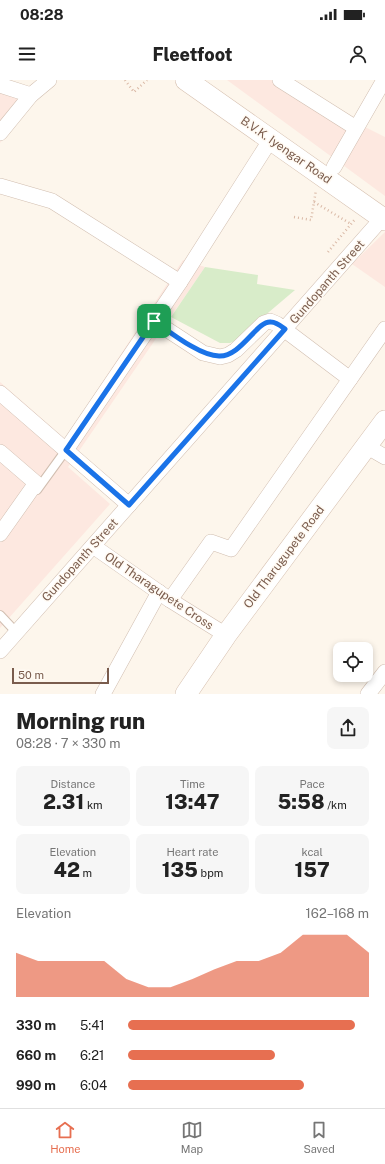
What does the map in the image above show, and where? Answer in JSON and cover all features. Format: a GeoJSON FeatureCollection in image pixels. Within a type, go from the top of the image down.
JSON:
{"type":"FeatureCollection","features":[{"type":"Feature","properties":{"kind":"street"},"geometry":{"type":"LineString","coordinates":[[0,133],[31,95],[49,80]]}},
{"type":"Feature","properties":{"kind":"street","name":"B.V.K. Iyengar Road"},"geometry":{"type":"LineString","coordinates":[[186,80],[271,139],[325,169]]}},
{"type":"Feature","properties":{"kind":"street","name":"B.V.K. Iyengar Road"},"geometry":{"type":"LineString","coordinates":[[210,80],[384,214]]}},
{"type":"Feature","properties":{"kind":"street"},"geometry":{"type":"LineString","coordinates":[[280,80],[356,128]]}},
{"type":"Feature","properties":{"kind":"street"},"geometry":{"type":"LineString","coordinates":[[325,169],[356,128],[384,80]]}},
{"type":"Feature","properties":{"kind":"street"},"geometry":{"type":"LineString","coordinates":[[0,85],[31,95]]}},
{"type":"Feature","properties":{"kind":"street"},"geometry":{"type":"LineString","coordinates":[[66,450],[180,282],[271,139]]}},
{"type":"Feature","properties":{"kind":"street"},"geometry":{"type":"LineString","coordinates":[[0,186],[52,201],[180,282]]}},
{"type":"Feature","properties":{"kind":"street","name":"Gundopanth Street"},"geometry":{"type":"LineString","coordinates":[[0,650],[285,329],[384,214]]}},
{"type":"Feature","properties":{"kind":"street"},"geometry":{"type":"LineString","coordinates":[[154,321],[203,353],[220,357],[228,355],[236,350],[264,323],[270,321],[285,329],[350,379]]}},
{"type":"Feature","properties":{"kind":"street"},"geometry":{"type":"LineString","coordinates":[[103,694],[164,596],[210,542],[231,549],[385,329]]}},
{"type":"Feature","properties":{"kind":"street"},"geometry":{"type":"LineString","coordinates":[[0,393],[129,505]]}},
{"type":"Feature","properties":{"kind":"street","name":"Old Tharugupete Road"},"geometry":{"type":"LineString","coordinates":[[186,694],[226,636],[385,421]]}},
{"type":"Feature","properties":{"kind":"street"},"geometry":{"type":"LineString","coordinates":[[366,446],[385,457]]}},
{"type":"Feature","properties":{"kind":"street"},"geometry":{"type":"LineString","coordinates":[[0,452],[36,484],[0,534]]}},
{"type":"Feature","properties":{"kind":"street","name":"Old Tharagupete Cross"},"geometry":{"type":"LineString","coordinates":[[93,546],[164,596],[226,636]]}},
{"type":"Feature","properties":{"kind":"street"},"geometry":{"type":"LineString","coordinates":[[368,694],[385,672]]}},
{"type":"Feature","properties":{"kind":"lane"},"geometry":{"type":"LineString","coordinates":[[0,542],[66,450]]}},
{"type":"Feature","properties":{"kind":"lane"},"geometry":{"type":"LineString","coordinates":[[0,615],[16,632]]}},
{"type":"Feature","properties":{"kind":"path"},"geometry":{"type":"LineString","coordinates":[[126,80],[134,92],[148,80]]}},
{"type":"Feature","properties":{"kind":"path"},"geometry":{"type":"LineString","coordinates":[[294,217],[311,220],[316,186],[325,169]]}},
{"type":"Feature","properties":{"kind":"path"},"geometry":{"type":"LineString","coordinates":[[314,202],[351,224]]}},
{"type":"Feature","properties":{"kind":"path"},"geometry":{"type":"LineString","coordinates":[[328,252],[346,230]]}},
{"type":"Feature","properties":{"kind":"shaded area"},"geometry":{"type":"Polygon","coordinates":[[[227,80],[286,80],[339,114],[385,137],[385,196],[227,80]]]}},
{"type":"Feature","properties":{"kind":"shaded area"},"geometry":{"type":"Polygon","coordinates":[[[0,91],[33,102],[0,143],[0,91]]]}},
{"type":"Feature","properties":{"kind":"shaded area"},"geometry":{"type":"Polygon","coordinates":[[[385,232],[385,287],[352,264],[385,232]]]}},
{"type":"Feature","properties":{"kind":"shaded area"},"geometry":{"type":"Polygon","coordinates":[[[183,260],[205,267],[68,467],[110,504],[0,628],[0,382],[65,439],[183,260]]]}},
{"type":"Feature","properties":{"kind":"green space"},"geometry":{"type":"Polygon","coordinates":[[[205,267],[258,275],[257,284],[295,290],[235,341],[230,343],[220,343],[171,317],[205,267]]]}},
{"type":"Feature","properties":{"kind":"route"},"geometry":{"type":"LineString","coordinates":[[154,321],[203,353],[220,357],[228,355],[236,350],[264,323],[270,321],[285,329],[129,505],[66,450],[154,321]]}}]}
